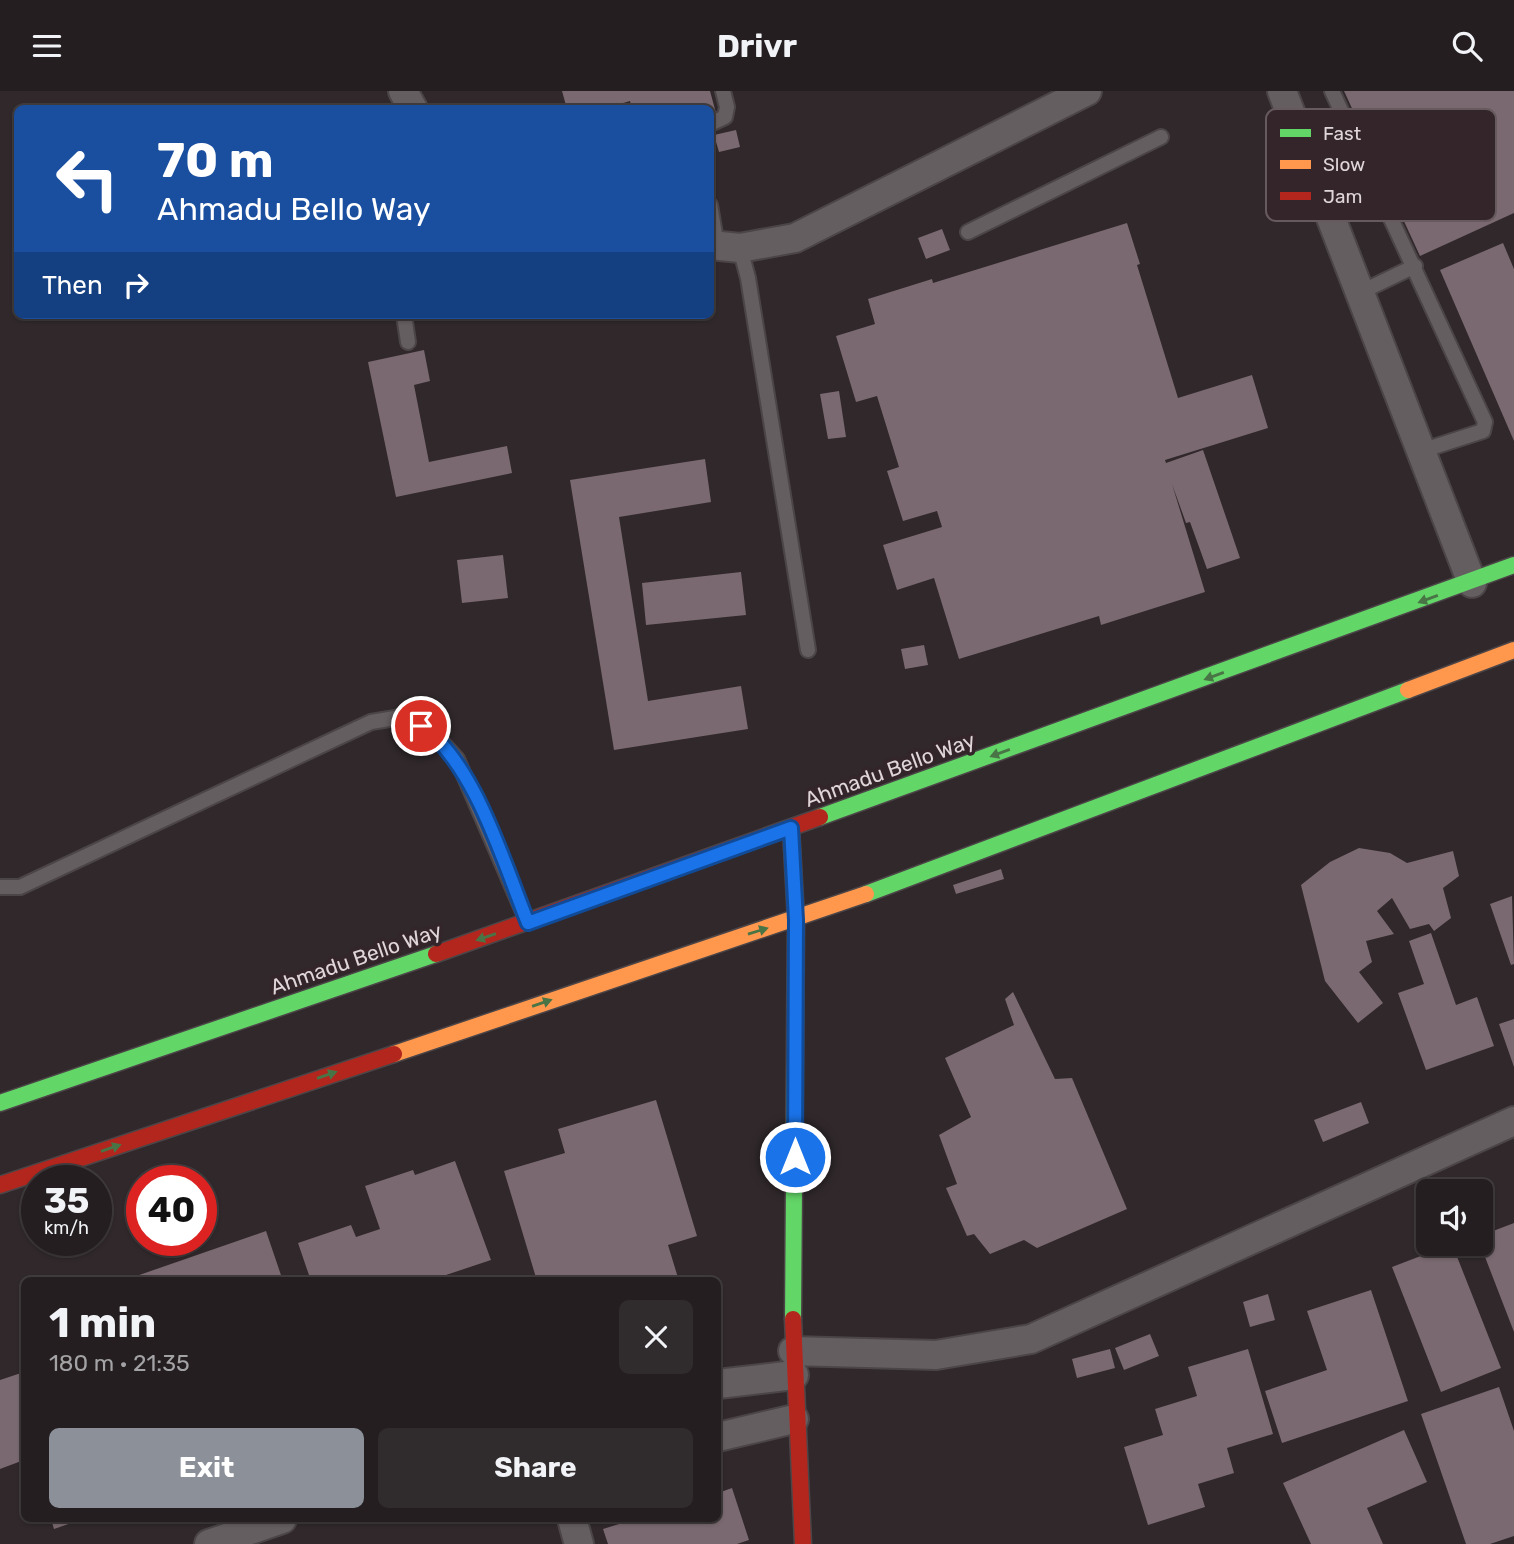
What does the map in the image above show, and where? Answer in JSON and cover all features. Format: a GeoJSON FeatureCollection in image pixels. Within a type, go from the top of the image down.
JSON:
{"type":"FeatureCollection","features":[{"type":"Feature","properties":{"kind":"main road","name":"Ahmadu Bello Way"},"geometry":{"type":"LineString","coordinates":[[0,1103],[528,923],[1472,583],[1514,565]]}},
{"type":"Feature","properties":{"kind":"main road"},"geometry":{"type":"LineString","coordinates":[[0,1185],[796,920],[1514,650]]}},
{"type":"Feature","properties":{"kind":"main road"},"geometry":{"type":"LineString","coordinates":[[791,828],[796,920],[794,1419],[803,1544]]}},
{"type":"Feature","properties":{"kind":"street"},"geometry":{"type":"LineString","coordinates":[[722,246],[795,238],[1087,91]]}},
{"type":"Feature","properties":{"kind":"street"},"geometry":{"type":"LineString","coordinates":[[1282,91],[1289,109]]}},
{"type":"Feature","properties":{"kind":"street"},"geometry":{"type":"LineString","coordinates":[[1332,221],[1472,583]]}},
{"type":"Feature","properties":{"kind":"street"},"geometry":{"type":"LineString","coordinates":[[721,1383],[794,1363],[936,1355],[1031,1339],[1514,1121]]}},
{"type":"Feature","properties":{"kind":"street"},"geometry":{"type":"LineString","coordinates":[[721,1436],[794,1419]]}},
{"type":"Feature","properties":{"kind":"street"},"geometry":{"type":"LineString","coordinates":[[209,1544],[273,1522]]}},
{"type":"Feature","properties":{"kind":"street"},"geometry":{"type":"LineString","coordinates":[[573,1522],[579,1544]]}},
{"type":"Feature","properties":{"kind":"lane"},"geometry":{"type":"LineString","coordinates":[[714,122],[724,117],[727,107],[723,91]]}},
{"type":"Feature","properties":{"kind":"lane"},"geometry":{"type":"LineString","coordinates":[[1332,91],[1340,109]]}},
{"type":"Feature","properties":{"kind":"lane"},"geometry":{"type":"LineString","coordinates":[[968,232],[1161,137]]}},
{"type":"Feature","properties":{"kind":"lane"},"geometry":{"type":"LineString","coordinates":[[714,219],[722,246],[748,278],[808,650]]}},
{"type":"Feature","properties":{"kind":"lane"},"geometry":{"type":"LineString","coordinates":[[1393,221],[1485,422],[1483,432],[1421,451]]}},
{"type":"Feature","properties":{"kind":"lane"},"geometry":{"type":"LineString","coordinates":[[1359,293],[1415,267]]}},
{"type":"Feature","properties":{"kind":"lane"},"geometry":{"type":"LineString","coordinates":[[405,319],[408,342]]}},
{"type":"Feature","properties":{"kind":"lane"},"geometry":{"type":"LineString","coordinates":[[0,887],[20,887],[371,722],[407,716],[436,736],[457,759],[528,923]]}},
{"type":"Feature","properties":{"kind":"building"},"geometry":{"type":"Polygon","coordinates":[[[562,91],[710,91],[714,105],[631,105],[630,101],[616,105],[566,105],[562,91]]]}},
{"type":"Feature","properties":{"kind":"building"},"geometry":{"type":"Polygon","coordinates":[[[1344,91],[1514,91],[1514,213],[1420,256],[1404,221],[1496,221],[1496,109],[1352,109],[1344,91]]]}},
{"type":"Feature","properties":{"kind":"building"},"geometry":{"type":"Polygon","coordinates":[[[736,130],[740,147],[719,152],[714,135],[736,130]]]}},
{"type":"Feature","properties":{"kind":"building"},"geometry":{"type":"Polygon","coordinates":[[[1127,223],[1140,264],[1137,265],[1178,398],[1252,375],[1268,428],[1165,460],[1166,463],[1203,450],[1240,558],[1207,569],[1190,522],[1186,523],[1172,484],[1205,592],[1101,625],[1099,616],[959,659],[934,578],[897,590],[883,545],[942,527],[937,511],[903,521],[887,471],[899,467],[877,396],[856,402],[836,336],[875,324],[868,299],[932,279],[933,283],[1127,223]]]}},
{"type":"Feature","properties":{"kind":"building"},"geometry":{"type":"Polygon","coordinates":[[[942,229],[950,250],[926,259],[918,238],[942,229]]]}},
{"type":"Feature","properties":{"kind":"building"},"geometry":{"type":"Polygon","coordinates":[[[1503,243],[1514,269],[1514,441],[1440,270],[1503,243]]]}},
{"type":"Feature","properties":{"kind":"building"},"geometry":{"type":"Polygon","coordinates":[[[424,350],[430,381],[414,385],[429,462],[507,446],[512,473],[396,497],[368,362],[424,350]]]}},
{"type":"Feature","properties":{"kind":"building"},"geometry":{"type":"Polygon","coordinates":[[[839,391],[846,437],[828,439],[820,394],[839,391]]]}},
{"type":"Feature","properties":{"kind":"building"},"geometry":{"type":"Polygon","coordinates":[[[705,459],[711,502],[619,517],[648,701],[741,686],[748,729],[614,750],[570,480],[705,459]]]}},
{"type":"Feature","properties":{"kind":"building"},"geometry":{"type":"Polygon","coordinates":[[[503,555],[508,598],[462,603],[457,560],[503,555]]]}},
{"type":"Feature","properties":{"kind":"building"},"geometry":{"type":"Polygon","coordinates":[[[741,572],[746,615],[646,625],[642,583],[741,572]]]}},
{"type":"Feature","properties":{"kind":"building"},"geometry":{"type":"Polygon","coordinates":[[[924,645],[928,665],[905,669],[901,649],[924,645]]]}},
{"type":"Feature","properties":{"kind":"building"},"geometry":{"type":"Polygon","coordinates":[[[1359,848],[1390,853],[1407,863],[1453,851],[1459,876],[1443,888],[1451,918],[1434,931],[1429,924],[1410,929],[1392,898],[1377,911],[1394,934],[1366,941],[1372,962],[1359,972],[1383,1003],[1358,1023],[1325,981],[1301,885],[1330,862],[1359,848]]]}},
{"type":"Feature","properties":{"kind":"building"},"geometry":{"type":"Polygon","coordinates":[[[1001,869],[1004,879],[956,894],[953,885],[1001,869]]]}},
{"type":"Feature","properties":{"kind":"building"},"geometry":{"type":"Polygon","coordinates":[[[1512,896],[1514,964],[1511,965],[1490,904],[1512,896]]]}},
{"type":"Feature","properties":{"kind":"building"},"geometry":{"type":"Polygon","coordinates":[[[1431,933],[1456,1005],[1477,997],[1494,1046],[1426,1070],[1398,993],[1424,984],[1409,941],[1431,933]]]}},
{"type":"Feature","properties":{"kind":"building"},"geometry":{"type":"Polygon","coordinates":[[[1013,992],[1055,1079],[1072,1078],[1127,1209],[1037,1248],[1024,1240],[990,1254],[974,1234],[967,1236],[946,1188],[957,1184],[939,1135],[971,1117],[945,1058],[1014,1025],[1005,999],[1013,992]]]}},
{"type":"Feature","properties":{"kind":"building"},"geometry":{"type":"Polygon","coordinates":[[[1514,1019],[1514,1067],[1499,1024],[1514,1019]]]}},
{"type":"Feature","properties":{"kind":"building"},"geometry":{"type":"Polygon","coordinates":[[[656,1100],[697,1236],[668,1245],[678,1277],[536,1277],[504,1171],[565,1153],[558,1129],[656,1100]]]}},
{"type":"Feature","properties":{"kind":"building"},"geometry":{"type":"Polygon","coordinates":[[[1361,1102],[1369,1123],[1323,1142],[1314,1120],[1361,1102]]]}},
{"type":"Feature","properties":{"kind":"building"},"geometry":{"type":"Polygon","coordinates":[[[455,1161],[491,1260],[440,1277],[310,1277],[298,1243],[351,1225],[356,1237],[380,1229],[365,1186],[413,1170],[415,1175],[455,1161]]]}},
{"type":"Feature","properties":{"kind":"building"},"geometry":{"type":"Polygon","coordinates":[[[1514,1223],[1514,1332],[1485,1256],[1493,1256],[1493,1231],[1514,1223]]]}},
{"type":"Feature","properties":{"kind":"building"},"geometry":{"type":"Polygon","coordinates":[[[266,1231],[282,1277],[134,1277],[194,1256],[217,1256],[217,1248],[266,1231]]]}},
{"type":"Feature","properties":{"kind":"building"},"geometry":{"type":"Polygon","coordinates":[[[1421,1256],[1457,1256],[1501,1368],[1441,1392],[1392,1267],[1421,1256]]]}},
{"type":"Feature","properties":{"kind":"building"},"geometry":{"type":"Polygon","coordinates":[[[1371,1290],[1408,1401],[1282,1443],[1265,1391],[1327,1370],[1307,1311],[1371,1290]]]}},
{"type":"Feature","properties":{"kind":"building"},"geometry":{"type":"Polygon","coordinates":[[[1268,1294],[1275,1320],[1250,1327],[1243,1302],[1268,1294]]]}},
{"type":"Feature","properties":{"kind":"building"},"geometry":{"type":"Polygon","coordinates":[[[1150,1334],[1159,1356],[1124,1370],[1115,1348],[1150,1334]]]}},
{"type":"Feature","properties":{"kind":"building"},"geometry":{"type":"Polygon","coordinates":[[[1110,1349],[1115,1368],[1077,1378],[1072,1359],[1110,1349]]]}},
{"type":"Feature","properties":{"kind":"building"},"geometry":{"type":"Polygon","coordinates":[[[1248,1349],[1273,1434],[1227,1448],[1234,1473],[1198,1484],[1205,1507],[1148,1525],[1124,1447],[1163,1435],[1155,1409],[1197,1396],[1188,1367],[1248,1349]]]}},
{"type":"Feature","properties":{"kind":"building"},"geometry":{"type":"Polygon","coordinates":[[[21,1373],[21,1461],[0,1469],[0,1380],[21,1373]]]}},
{"type":"Feature","properties":{"kind":"building"},"geometry":{"type":"Polygon","coordinates":[[[1499,1387],[1514,1431],[1514,1536],[1490,1544],[1466,1544],[1421,1414],[1499,1387]]]}},
{"type":"Feature","properties":{"kind":"building"},"geometry":{"type":"Polygon","coordinates":[[[1404,1430],[1427,1482],[1367,1508],[1383,1544],[1311,1544],[1283,1483],[1404,1430]]]}},
{"type":"Feature","properties":{"kind":"building"},"geometry":{"type":"Polygon","coordinates":[[[732,1488],[749,1540],[737,1544],[608,1544],[603,1529],[625,1522],[721,1522],[721,1492],[732,1488]]]}},
{"type":"Feature","properties":{"kind":"building"},"geometry":{"type":"Polygon","coordinates":[[[52,1522],[74,1522],[54,1529],[52,1522]]]}},
{"type":"Feature","properties":{"kind":"traffic: fast"},"geometry":{"type":"LineString","coordinates":[[820,817],[1514,565]]}},
{"type":"Feature","properties":{"kind":"traffic: fast"},"geometry":{"type":"LineString","coordinates":[[866,894],[1408,690]]}},
{"type":"Feature","properties":{"kind":"traffic: fast"},"geometry":{"type":"LineString","coordinates":[[791,828],[796,920],[793,1319]]}},
{"type":"Feature","properties":{"kind":"traffic: fast"},"geometry":{"type":"LineString","coordinates":[[0,1103],[436,954]]}},
{"type":"Feature","properties":{"kind":"traffic: slow"},"geometry":{"type":"LineString","coordinates":[[1408,690],[1514,650]]}},
{"type":"Feature","properties":{"kind":"traffic: slow"},"geometry":{"type":"LineString","coordinates":[[394,1054],[866,894]]}},
{"type":"Feature","properties":{"kind":"traffic: jam"},"geometry":{"type":"LineString","coordinates":[[436,954],[820,817]]}},
{"type":"Feature","properties":{"kind":"traffic: jam"},"geometry":{"type":"LineString","coordinates":[[0,1185],[394,1054]]}},
{"type":"Feature","properties":{"kind":"traffic: jam"},"geometry":{"type":"LineString","coordinates":[[793,1319],[803,1544]]}},
{"type":"Feature","properties":{"kind":"route"},"geometry":{"type":"LineString","coordinates":[[421,726],[436,736],[457,759],[528,923],[791,828],[796,920],[795,1157]]}}]}
